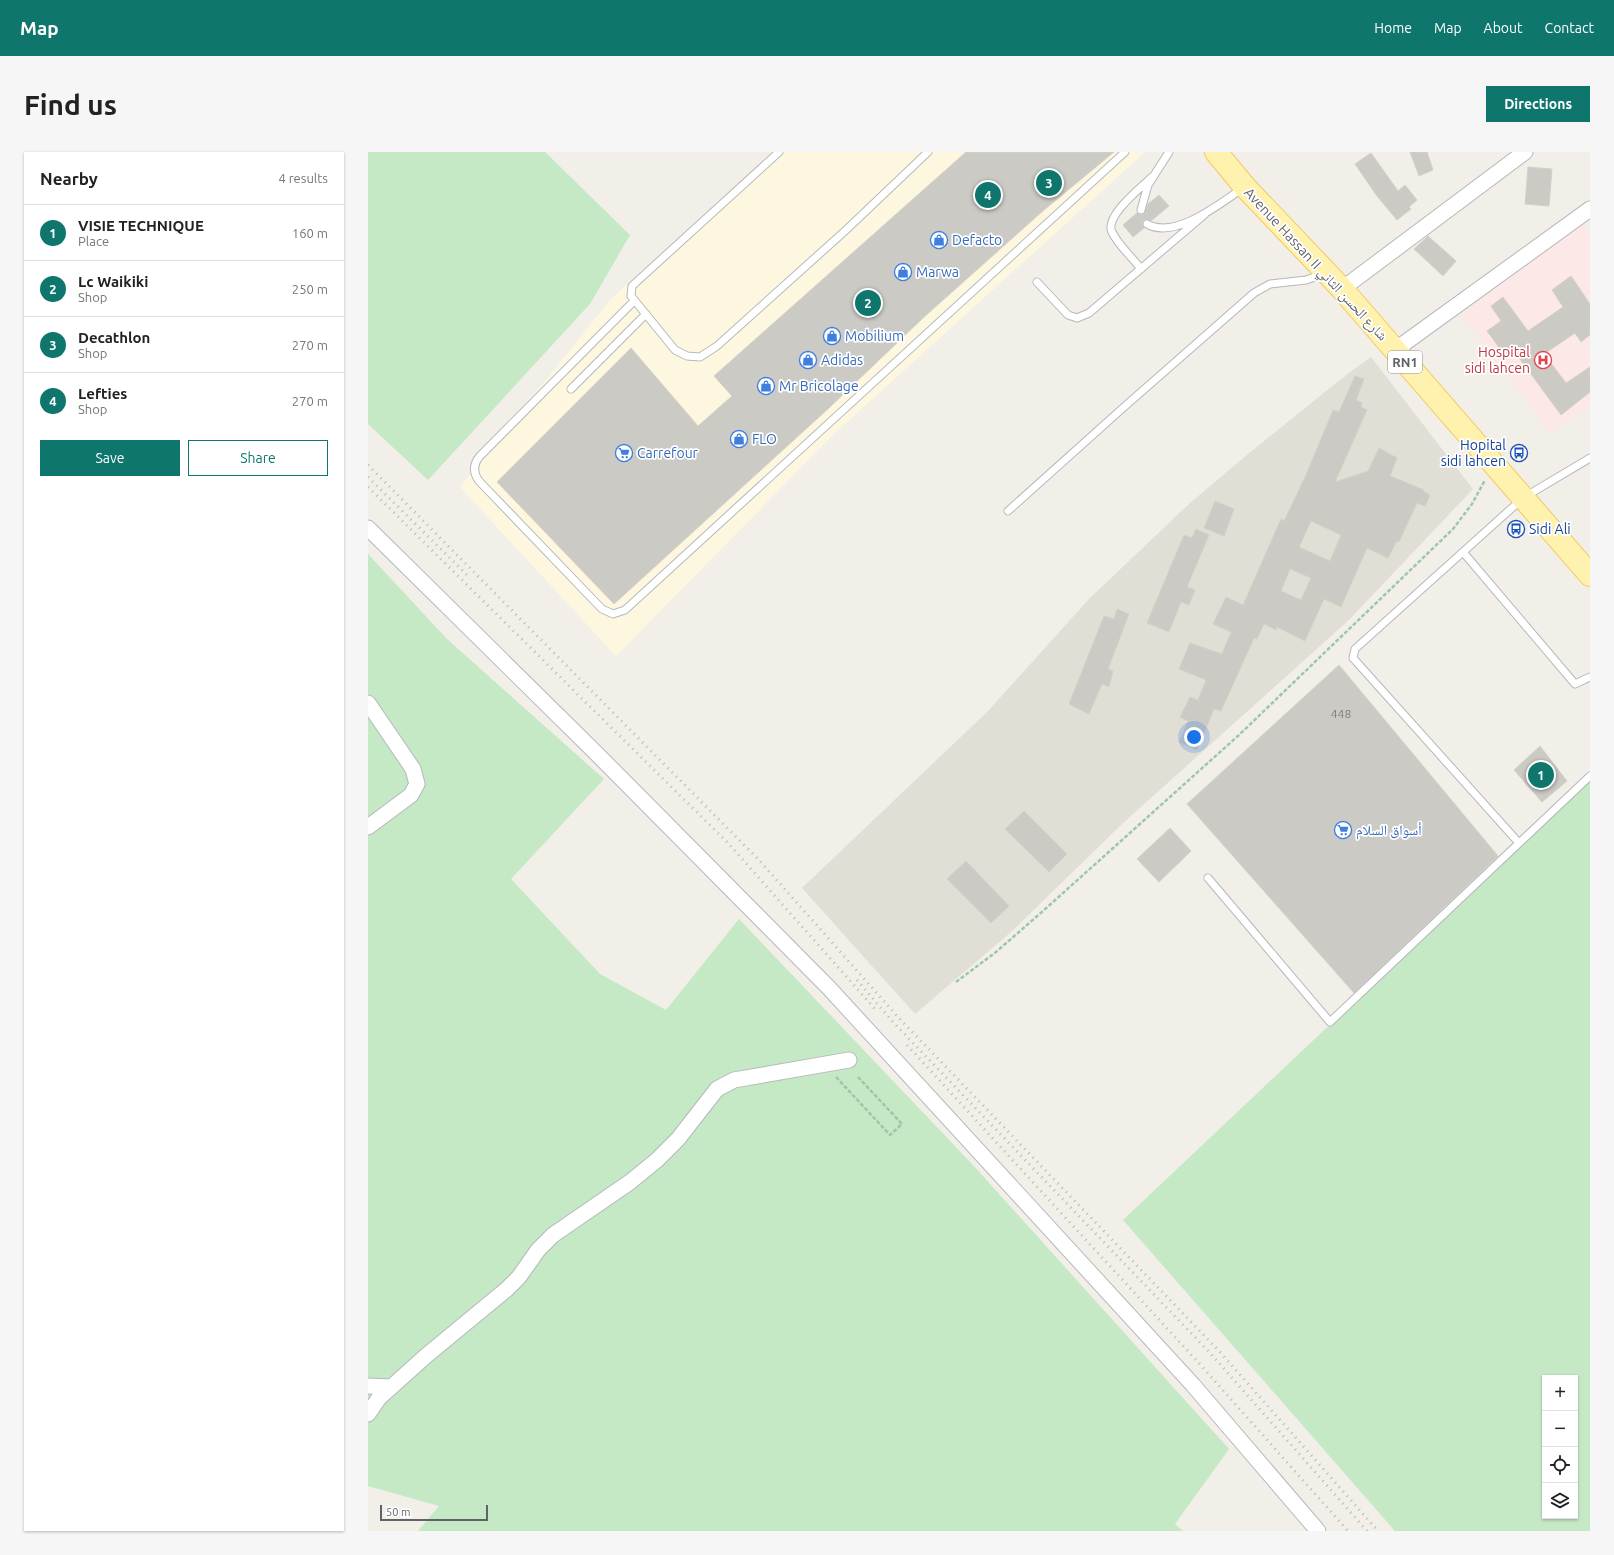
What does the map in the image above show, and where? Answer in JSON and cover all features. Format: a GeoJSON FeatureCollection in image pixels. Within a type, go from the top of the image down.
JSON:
{"type":"FeatureCollection","features":[{"type":"Feature","properties":{"kind":"main road","name":"Avenue Hassan II شارع الحسن الثاني"},"geometry":{"type":"LineString","coordinates":[[1216,152],[1245,187],[1342,289],[1590,575]]}},
{"type":"Feature","properties":{"kind":"street"},"geometry":{"type":"LineString","coordinates":[[1342,289],[1525,152]]}},
{"type":"Feature","properties":{"kind":"street"},"geometry":{"type":"LineString","coordinates":[[1394,350],[1590,209]]}},
{"type":"Feature","properties":{"kind":"street"},"geometry":{"type":"LineString","coordinates":[[368,528],[597,754],[829,988],[1193,1385],[1318,1531]]}},
{"type":"Feature","properties":{"kind":"street"},"geometry":{"type":"LineString","coordinates":[[368,703],[413,769],[417,784],[411,795],[368,827]]}},
{"type":"Feature","properties":{"kind":"street"},"geometry":{"type":"LineString","coordinates":[[368,1414],[376,1402],[391,1387],[427,1355],[507,1289],[519,1277],[538,1250],[553,1234],[630,1182],[657,1160],[678,1139],[717,1089],[734,1080],[849,1060]]}},
{"type":"Feature","properties":{"kind":"street"},"geometry":{"type":"LineString","coordinates":[[368,1386],[391,1387]]}},
{"type":"Feature","properties":{"kind":"lane"},"geometry":{"type":"LineString","coordinates":[[779,152],[635,282],[630,291],[634,300],[675,350],[688,356],[700,357],[717,346],[928,152]]}},
{"type":"Feature","properties":{"kind":"lane"},"geometry":{"type":"LineString","coordinates":[[634,300],[479,457],[474,467],[476,477],[479,481],[602,609],[613,614],[619,613],[630,604],[1125,152]]}},
{"type":"Feature","properties":{"kind":"lane"},"geometry":{"type":"LineString","coordinates":[[1141,210],[1145,193],[1152,177],[1169,152]]}},
{"type":"Feature","properties":{"kind":"lane"},"geometry":{"type":"LineString","coordinates":[[1141,269],[1112,232],[1110,224],[1114,215],[1152,177]]}},
{"type":"Feature","properties":{"kind":"lane"},"geometry":{"type":"LineString","coordinates":[[1037,282],[1068,315],[1077,318],[1089,313],[1205,214],[1245,187]]}},
{"type":"Feature","properties":{"kind":"lane"},"geometry":{"type":"LineString","coordinates":[[1147,224],[1157,229],[1168,228],[1205,214]]}},
{"type":"Feature","properties":{"kind":"lane"},"geometry":{"type":"LineString","coordinates":[[1008,511],[1124,406],[1254,293],[1270,284],[1314,278],[1326,271]]}},
{"type":"Feature","properties":{"kind":"lane"},"geometry":{"type":"LineString","coordinates":[[571,389],[646,314]]}},
{"type":"Feature","properties":{"kind":"lane"},"geometry":{"type":"LineString","coordinates":[[1519,843],[1353,658],[1355,649],[1523,498],[1590,458]]}},
{"type":"Feature","properties":{"kind":"lane"},"geometry":{"type":"LineString","coordinates":[[1463,552],[1575,684],[1590,677]]}},
{"type":"Feature","properties":{"kind":"lane"},"geometry":{"type":"LineString","coordinates":[[1208,878],[1330,1022],[1590,776]]}},
{"type":"Feature","properties":{"kind":"path"},"geometry":{"type":"LineString","coordinates":[[956,982],[996,952],[1239,736],[1453,529],[1472,504],[1493,464]]}},
{"type":"Feature","properties":{"kind":"path"},"geometry":{"type":"LineString","coordinates":[[824,1064],[890,1135],[902,1124],[858,1077]]}},
{"type":"Feature","properties":{"kind":"shaded area"},"geometry":{"type":"Polygon","coordinates":[[[772,152],[1145,152],[836,432],[616,656],[460,487],[611,299],[772,152]]]}},
{"type":"Feature","properties":{"kind":"shaded area","name":"Hospital sidi lahcen"},"geometry":{"type":"Polygon","coordinates":[[[1583,223],[1590,233],[1590,406],[1550,433],[1461,314],[1583,223]]]}},
{"type":"Feature","properties":{"kind":"shaded area"},"geometry":{"type":"Polygon","coordinates":[[[1371,357],[1473,489],[1349,620],[1122,824],[1011,932],[915,1014],[802,888],[988,711],[1089,599],[1190,503],[1248,454],[1346,375],[1371,357]]]}},
{"type":"Feature","properties":{"kind":"green space"},"geometry":{"type":"Polygon","coordinates":[[[368,152],[545,152],[630,235],[590,304],[428,480],[368,424],[368,152]]]}},
{"type":"Feature","properties":{"kind":"green space"},"geometry":{"type":"Polygon","coordinates":[[[368,554],[447,639],[604,779],[511,879],[600,974],[666,1010],[739,919],[972,1164],[1229,1449],[1175,1524],[1183,1531],[418,1531],[439,1506],[368,1486],[368,554]]]}},
{"type":"Feature","properties":{"kind":"green space"},"geometry":{"type":"Polygon","coordinates":[[[1590,779],[1590,1531],[1395,1531],[1123,1220],[1590,779]]]}},
{"type":"Feature","properties":{"kind":"building"},"geometry":{"type":"Polygon","coordinates":[[[966,152],[1114,152],[1044,210],[923,318],[829,408],[614,604],[497,482],[631,348],[698,426],[732,396],[714,376],[966,152]]]}},
{"type":"Feature","properties":{"kind":"building"},"geometry":{"type":"Polygon","coordinates":[[[1410,152],[1427,152],[1433,170],[1419,176],[1410,152]]]}},
{"type":"Feature","properties":{"kind":"building"},"geometry":{"type":"Polygon","coordinates":[[[1371,153],[1398,191],[1405,185],[1417,200],[1409,207],[1411,209],[1397,220],[1377,196],[1355,164],[1371,153]]]}},
{"type":"Feature","properties":{"kind":"building"},"geometry":{"type":"Polygon","coordinates":[[[1528,167],[1552,169],[1549,206],[1525,204],[1528,167]]]}},
{"type":"Feature","properties":{"kind":"building"},"geometry":{"type":"Polygon","coordinates":[[[1159,195],[1169,206],[1152,220],[1144,220],[1142,223],[1144,228],[1133,237],[1123,225],[1137,213],[1140,215],[1144,214],[1148,204],[1159,195]]]}},
{"type":"Feature","properties":{"kind":"building"},"geometry":{"type":"Polygon","coordinates":[[[1428,236],[1456,261],[1443,276],[1414,249],[1428,236]]]}},
{"type":"Feature","properties":{"kind":"building"},"geometry":{"type":"Polygon","coordinates":[[[1571,276],[1590,304],[1590,335],[1581,342],[1575,333],[1544,354],[1566,383],[1590,367],[1590,392],[1561,415],[1514,351],[1506,357],[1487,331],[1501,321],[1491,306],[1503,297],[1528,331],[1563,307],[1552,290],[1571,276]]]}},
{"type":"Feature","properties":{"kind":"building"},"geometry":{"type":"Polygon","coordinates":[[[1355,376],[1364,379],[1356,400],[1362,403],[1361,407],[1367,410],[1335,482],[1368,471],[1379,448],[1397,458],[1390,476],[1424,490],[1423,491],[1430,495],[1425,506],[1417,503],[1399,542],[1397,541],[1388,558],[1367,548],[1341,607],[1324,599],[1305,641],[1277,627],[1276,630],[1264,624],[1257,639],[1254,638],[1221,711],[1214,709],[1197,750],[1179,742],[1188,721],[1180,717],[1190,697],[1198,700],[1206,680],[1179,669],[1190,643],[1222,654],[1231,632],[1213,624],[1226,597],[1243,605],[1281,519],[1284,521],[1306,475],[1333,410],[1339,412],[1355,376]],[[1311,521],[1299,547],[1330,561],[1341,535],[1311,521]],[[1290,569],[1281,591],[1301,600],[1311,578],[1290,569]]]}},
{"type":"Feature","properties":{"kind":"building"},"geometry":{"type":"Polygon","coordinates":[[[1215,501],[1234,509],[1224,536],[1204,528],[1215,501]]]}},
{"type":"Feature","properties":{"kind":"building"},"geometry":{"type":"Polygon","coordinates":[[[1196,529],[1209,535],[1187,587],[1195,590],[1189,605],[1181,602],[1169,632],[1147,623],[1184,535],[1192,538],[1196,529]]]}},
{"type":"Feature","properties":{"kind":"building"},"geometry":{"type":"Polygon","coordinates":[[[1117,609],[1129,614],[1108,669],[1113,671],[1109,687],[1102,684],[1089,714],[1069,704],[1104,616],[1114,619],[1117,609]]]}},
{"type":"Feature","properties":{"kind":"building","name":"أسواق السلام"},"geometry":{"type":"Polygon","coordinates":[[[1339,665],[1498,856],[1354,993],[1187,804],[1339,665]]]}},
{"type":"Feature","properties":{"kind":"building"},"geometry":{"type":"Polygon","coordinates":[[[1540,746],[1567,781],[1542,802],[1514,770],[1540,746]]]}},
{"type":"Feature","properties":{"kind":"building"},"geometry":{"type":"Polygon","coordinates":[[[1024,811],[1067,854],[1049,872],[1005,829],[1024,811]]]}},
{"type":"Feature","properties":{"kind":"building"},"geometry":{"type":"Polygon","coordinates":[[[1170,828],[1191,851],[1159,882],[1137,859],[1170,828]]]}},
{"type":"Feature","properties":{"kind":"building"},"geometry":{"type":"Polygon","coordinates":[[[966,861],[1009,906],[991,923],[947,879],[966,861]]]}},
{"type":"Feature","properties":{"kind":"railway"},"geometry":{"type":"LineString","coordinates":[[368,465],[759,860],[898,1017],[1220,1352],[1378,1531]]}},
{"type":"Feature","properties":{"kind":"railway"},"geometry":{"type":"LineString","coordinates":[[368,477],[470,578]]}},
{"type":"Feature","properties":{"kind":"railway"},"geometry":{"type":"LineString","coordinates":[[368,487],[728,843],[875,1009]]}},
{"type":"Feature","properties":{"kind":"railway"},"geometry":{"type":"LineString","coordinates":[[857,980],[892,1021],[1211,1354],[1367,1531]]}},
{"type":"Feature","properties":{"kind":"railway"},"geometry":{"type":"LineString","coordinates":[[907,1045],[1197,1361],[1348,1531]]}},
{"type":"Feature","properties":{"kind":"place","name":"Decathlon"},"geometry":{"type":"Point","coordinates":[1049,183]}},
{"type":"Feature","properties":{"kind":"place","name":"Lefties"},"geometry":{"type":"Point","coordinates":[988,195]}},
{"type":"Feature","properties":{"kind":"place","name":"Defacto"},"geometry":{"type":"Point","coordinates":[939,240]}},
{"type":"Feature","properties":{"kind":"place","name":"Marwa"},"geometry":{"type":"Point","coordinates":[903,272]}},
{"type":"Feature","properties":{"kind":"place","name":"Lc Waikiki"},"geometry":{"type":"Point","coordinates":[868,303]}},
{"type":"Feature","properties":{"kind":"place","name":"Mobilium"},"geometry":{"type":"Point","coordinates":[832,336]}},
{"type":"Feature","properties":{"kind":"place","name":"Adidas"},"geometry":{"type":"Point","coordinates":[808,360]}},
{"type":"Feature","properties":{"kind":"place","name":"Hospital sidi lahcen"},"geometry":{"type":"Point","coordinates":[1543,360]}},
{"type":"Feature","properties":{"kind":"place","name":"Mr Bricolage"},"geometry":{"type":"Point","coordinates":[766,386]}},
{"type":"Feature","properties":{"kind":"place","name":"FLO"},"geometry":{"type":"Point","coordinates":[739,439]}},
{"type":"Feature","properties":{"kind":"place","name":"Carrefour"},"geometry":{"type":"Point","coordinates":[624,453]}},
{"type":"Feature","properties":{"kind":"place","name":"Hopital sidi lahcen"},"geometry":{"type":"Point","coordinates":[1519,453]}},
{"type":"Feature","properties":{"kind":"place","name":"Sidi Ali"},"geometry":{"type":"Point","coordinates":[1516,529]}},
{"type":"Feature","properties":{"kind":"place","name":"VISIE TECHNIQUE"},"geometry":{"type":"Point","coordinates":[1541,775]}},
{"type":"Feature","properties":{"kind":"place","name":"أسواق السلام"},"geometry":{"type":"Point","coordinates":[1343,830]}}]}
